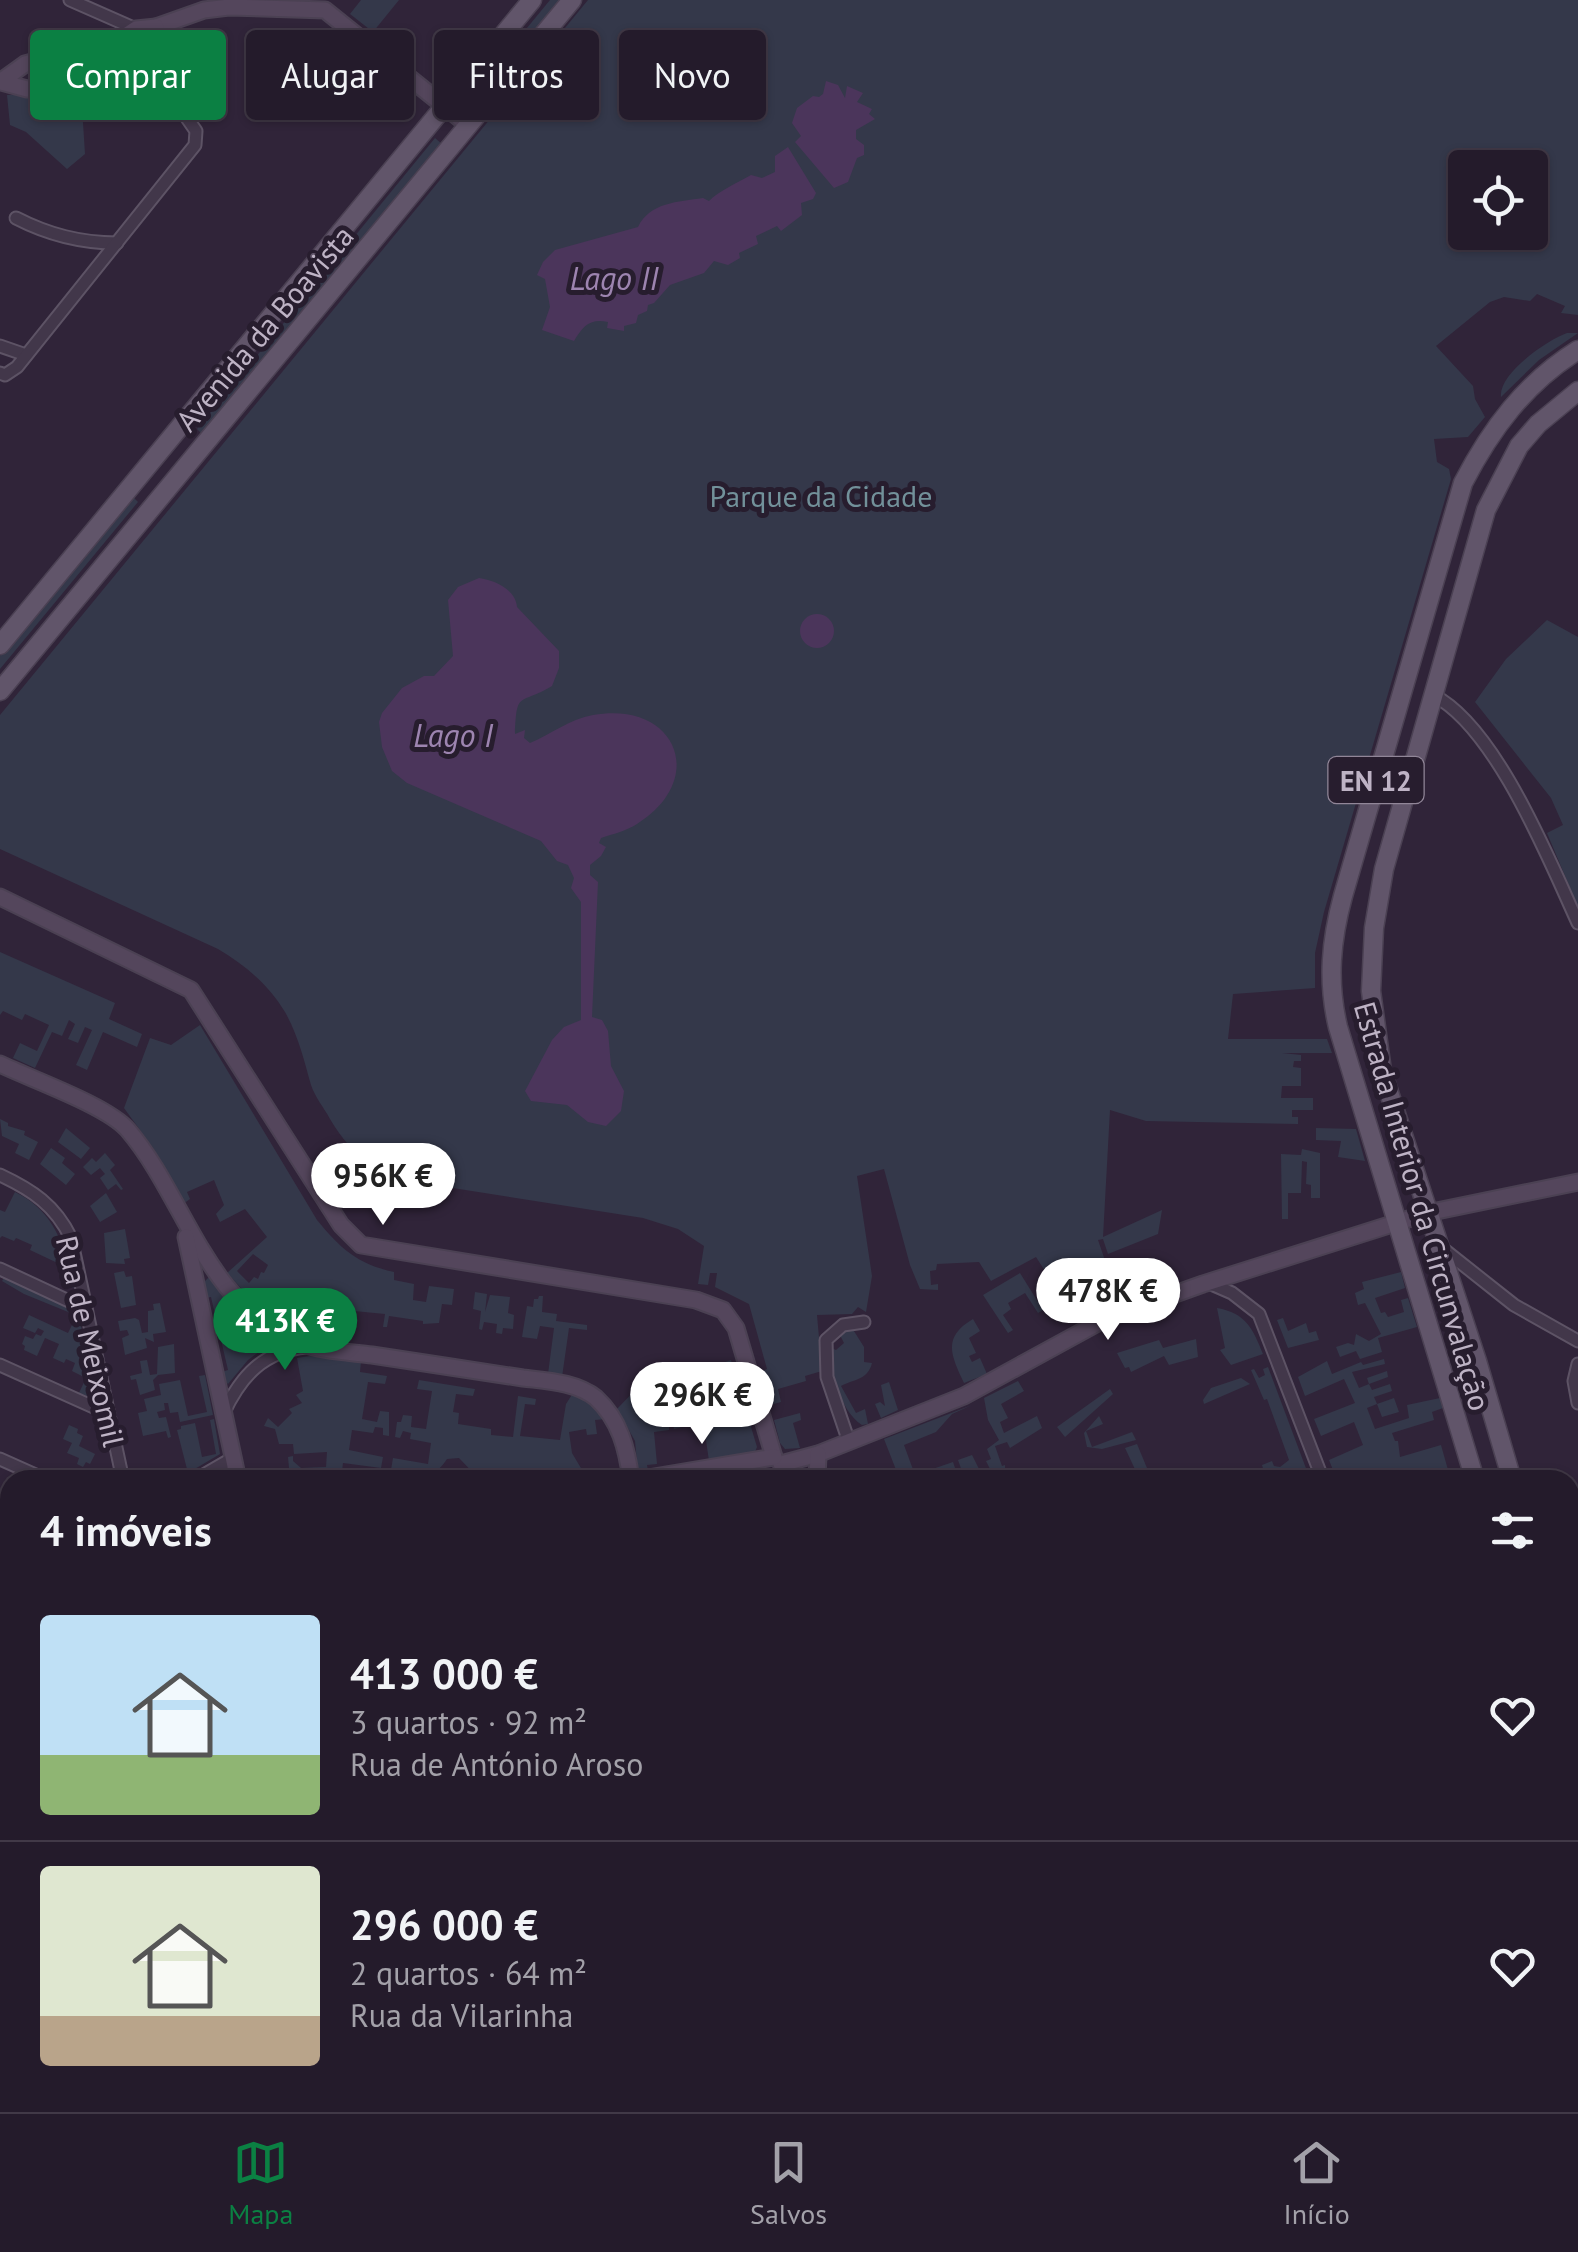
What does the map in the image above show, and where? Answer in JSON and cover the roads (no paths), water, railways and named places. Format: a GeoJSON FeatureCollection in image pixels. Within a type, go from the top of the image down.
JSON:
{"type":"FeatureCollection","features":[{"type":"Feature","properties":{"kind":"main road","name":"Avenida da Boavista"},"geometry":{"type":"LineString","coordinates":[[507,30],[532,0]]}},
{"type":"Feature","properties":{"kind":"main road","name":"Avenida da Boavista"},"geometry":{"type":"LineString","coordinates":[[0,691],[572,0]]}},
{"type":"Feature","properties":{"kind":"main road","name":"Avenida da Boavista"},"geometry":{"type":"LineString","coordinates":[[0,645],[434,118]]}},
{"type":"Feature","properties":{"kind":"main road","name":"Estrada Interior da Circunvalação"},"geometry":{"type":"LineString","coordinates":[[1472,1470],[1334,1012],[1330,968],[1334,927],[1463,483],[1494,428],[1513,404],[1578,350]]}},
{"type":"Feature","properties":{"kind":"main road","name":"EN 12"},"geometry":{"type":"LineString","coordinates":[[1509,1470],[1382,1071],[1371,990],[1377,900],[1486,510],[1510,460],[1538,424],[1578,391]]}},
{"type":"Feature","properties":{"kind":"street"},"geometry":{"type":"LineString","coordinates":[[70,0],[136,29]]}},
{"type":"Feature","properties":{"kind":"street"},"geometry":{"type":"LineString","coordinates":[[0,82],[26,64],[124,37],[136,29],[204,10],[254,4],[317,9],[332,14],[434,98]]}},
{"type":"Feature","properties":{"kind":"street"},"geometry":{"type":"LineString","coordinates":[[156,26],[156,30]]}},
{"type":"Feature","properties":{"kind":"street"},"geometry":{"type":"LineString","coordinates":[[0,82],[30,88]]}},
{"type":"Feature","properties":{"kind":"street"},"geometry":{"type":"LineString","coordinates":[[0,374],[12,371],[26,355],[198,138],[186,120]]}},
{"type":"Feature","properties":{"kind":"street"},"geometry":{"type":"LineString","coordinates":[[462,120],[468,125]]}},
{"type":"Feature","properties":{"kind":"street"},"geometry":{"type":"LineString","coordinates":[[16,218],[48,235],[78,237],[90,243],[117,243]]}},
{"type":"Feature","properties":{"kind":"street"},"geometry":{"type":"LineString","coordinates":[[90,243],[99,266]]}},
{"type":"Feature","properties":{"kind":"street"},"geometry":{"type":"LineString","coordinates":[[0,346],[26,355]]}},
{"type":"Feature","properties":{"kind":"street"},"geometry":{"type":"LineString","coordinates":[[1433,695],[1460,714],[1502,773],[1542,840],[1578,923]]}},
{"type":"Feature","properties":{"kind":"street"},"geometry":{"type":"LineString","coordinates":[[0,897],[190,990],[340,1225],[361,1246],[696,1300],[723,1310],[736,1328],[782,1470]]}},
{"type":"Feature","properties":{"kind":"street"},"geometry":{"type":"LineString","coordinates":[[0,1064],[126,1128],[153,1165],[184,1224],[218,1275],[256,1316],[295,1342],[567,1384],[600,1402],[616,1422],[632,1470]]}},
{"type":"Feature","properties":{"kind":"street","name":"Rua de Meixomil"},"geometry":{"type":"LineString","coordinates":[[0,1175],[38,1195],[64,1224],[72,1242],[121,1470]]}},
{"type":"Feature","properties":{"kind":"street"},"geometry":{"type":"LineString","coordinates":[[706,1470],[818,1454],[964,1396],[1105,1319],[1427,1213],[1578,1182]]}},
{"type":"Feature","properties":{"kind":"street"},"geometry":{"type":"LineString","coordinates":[[184,1224],[236,1470]]}},
{"type":"Feature","properties":{"kind":"street"},"geometry":{"type":"LineString","coordinates":[[1438,1244],[1514,1305],[1578,1342]]}},
{"type":"Feature","properties":{"kind":"street"},"geometry":{"type":"LineString","coordinates":[[0,1269],[86,1308]]}},
{"type":"Feature","properties":{"kind":"street"},"geometry":{"type":"LineString","coordinates":[[1209,1283],[1232,1293],[1258,1314],[1319,1470]]}},
{"type":"Feature","properties":{"kind":"street"},"geometry":{"type":"LineString","coordinates":[[849,1442],[827,1378],[826,1340],[843,1324],[864,1322]]}},
{"type":"Feature","properties":{"kind":"street"},"geometry":{"type":"LineString","coordinates":[[222,1414],[247,1374],[264,1358],[291,1348],[311,1346]]}},
{"type":"Feature","properties":{"kind":"street"},"geometry":{"type":"LineString","coordinates":[[1578,1364],[1574,1381],[1578,1403]]}},
{"type":"Feature","properties":{"kind":"street"},"geometry":{"type":"LineString","coordinates":[[0,1365],[109,1414]]}},
{"type":"Feature","properties":{"kind":"street"},"geometry":{"type":"LineString","coordinates":[[817,1470],[818,1454]]}},
{"type":"Feature","properties":{"kind":"street"},"geometry":{"type":"LineString","coordinates":[[212,1470],[233,1458]]}},
{"type":"Feature","properties":{"kind":"street"},"geometry":{"type":"LineString","coordinates":[[0,1459],[25,1470]]}},
{"type":"Feature","properties":{"kind":"water"},"geometry":{"type":"Polygon","coordinates":[[[826,81],[838,85],[845,98],[847,86],[863,93],[857,102],[872,109],[869,114],[875,119],[856,130],[856,139],[864,145],[864,155],[857,158],[848,182],[834,188],[795,142],[801,136],[792,123],[797,108],[823,94],[826,81]]]}},
{"type":"Feature","properties":{"kind":"water","name":"Lago II"},"geometry":{"type":"Polygon","coordinates":[[[788,147],[816,193],[813,199],[801,203],[802,215],[781,231],[777,226],[756,236],[758,244],[739,253],[740,258],[728,265],[714,261],[704,273],[670,285],[648,305],[647,311],[638,315],[636,323],[624,326],[624,331],[607,328],[608,322],[596,321],[584,327],[574,341],[542,330],[550,307],[545,279],[537,275],[555,250],[638,227],[650,212],[666,205],[703,198],[709,201],[751,175],[762,178],[775,172],[775,156],[788,147]]]}},
{"type":"Feature","properties":{"kind":"water","name":"Lago I"},"geometry":{"type":"Polygon","coordinates":[[[479,578],[509,591],[517,607],[559,651],[559,668],[552,686],[519,704],[515,734],[525,730],[524,738],[530,743],[585,717],[622,714],[645,719],[662,731],[673,747],[677,766],[672,786],[659,806],[633,826],[601,838],[599,843],[606,847],[590,865],[590,875],[598,882],[592,1017],[602,1020],[608,1031],[611,1066],[624,1091],[621,1111],[606,1126],[588,1122],[567,1105],[531,1101],[525,1091],[552,1040],[564,1027],[581,1020],[581,902],[571,888],[574,878],[568,865],[557,861],[541,841],[407,783],[392,771],[382,747],[382,713],[402,688],[424,676],[434,676],[453,656],[448,600],[458,587],[479,578]]]}},
{"type":"Feature","properties":{"kind":"water"},"geometry":{"type":"Polygon","coordinates":[[[817,614],[829,619],[834,631],[829,643],[817,648],[805,643],[800,631],[805,619],[817,614]]]}},
{"type":"Feature","properties":{"kind":"park label","name":"Parque da Cidade"},"geometry":{"type":"Point","coordinates":[821,495]}}]}
